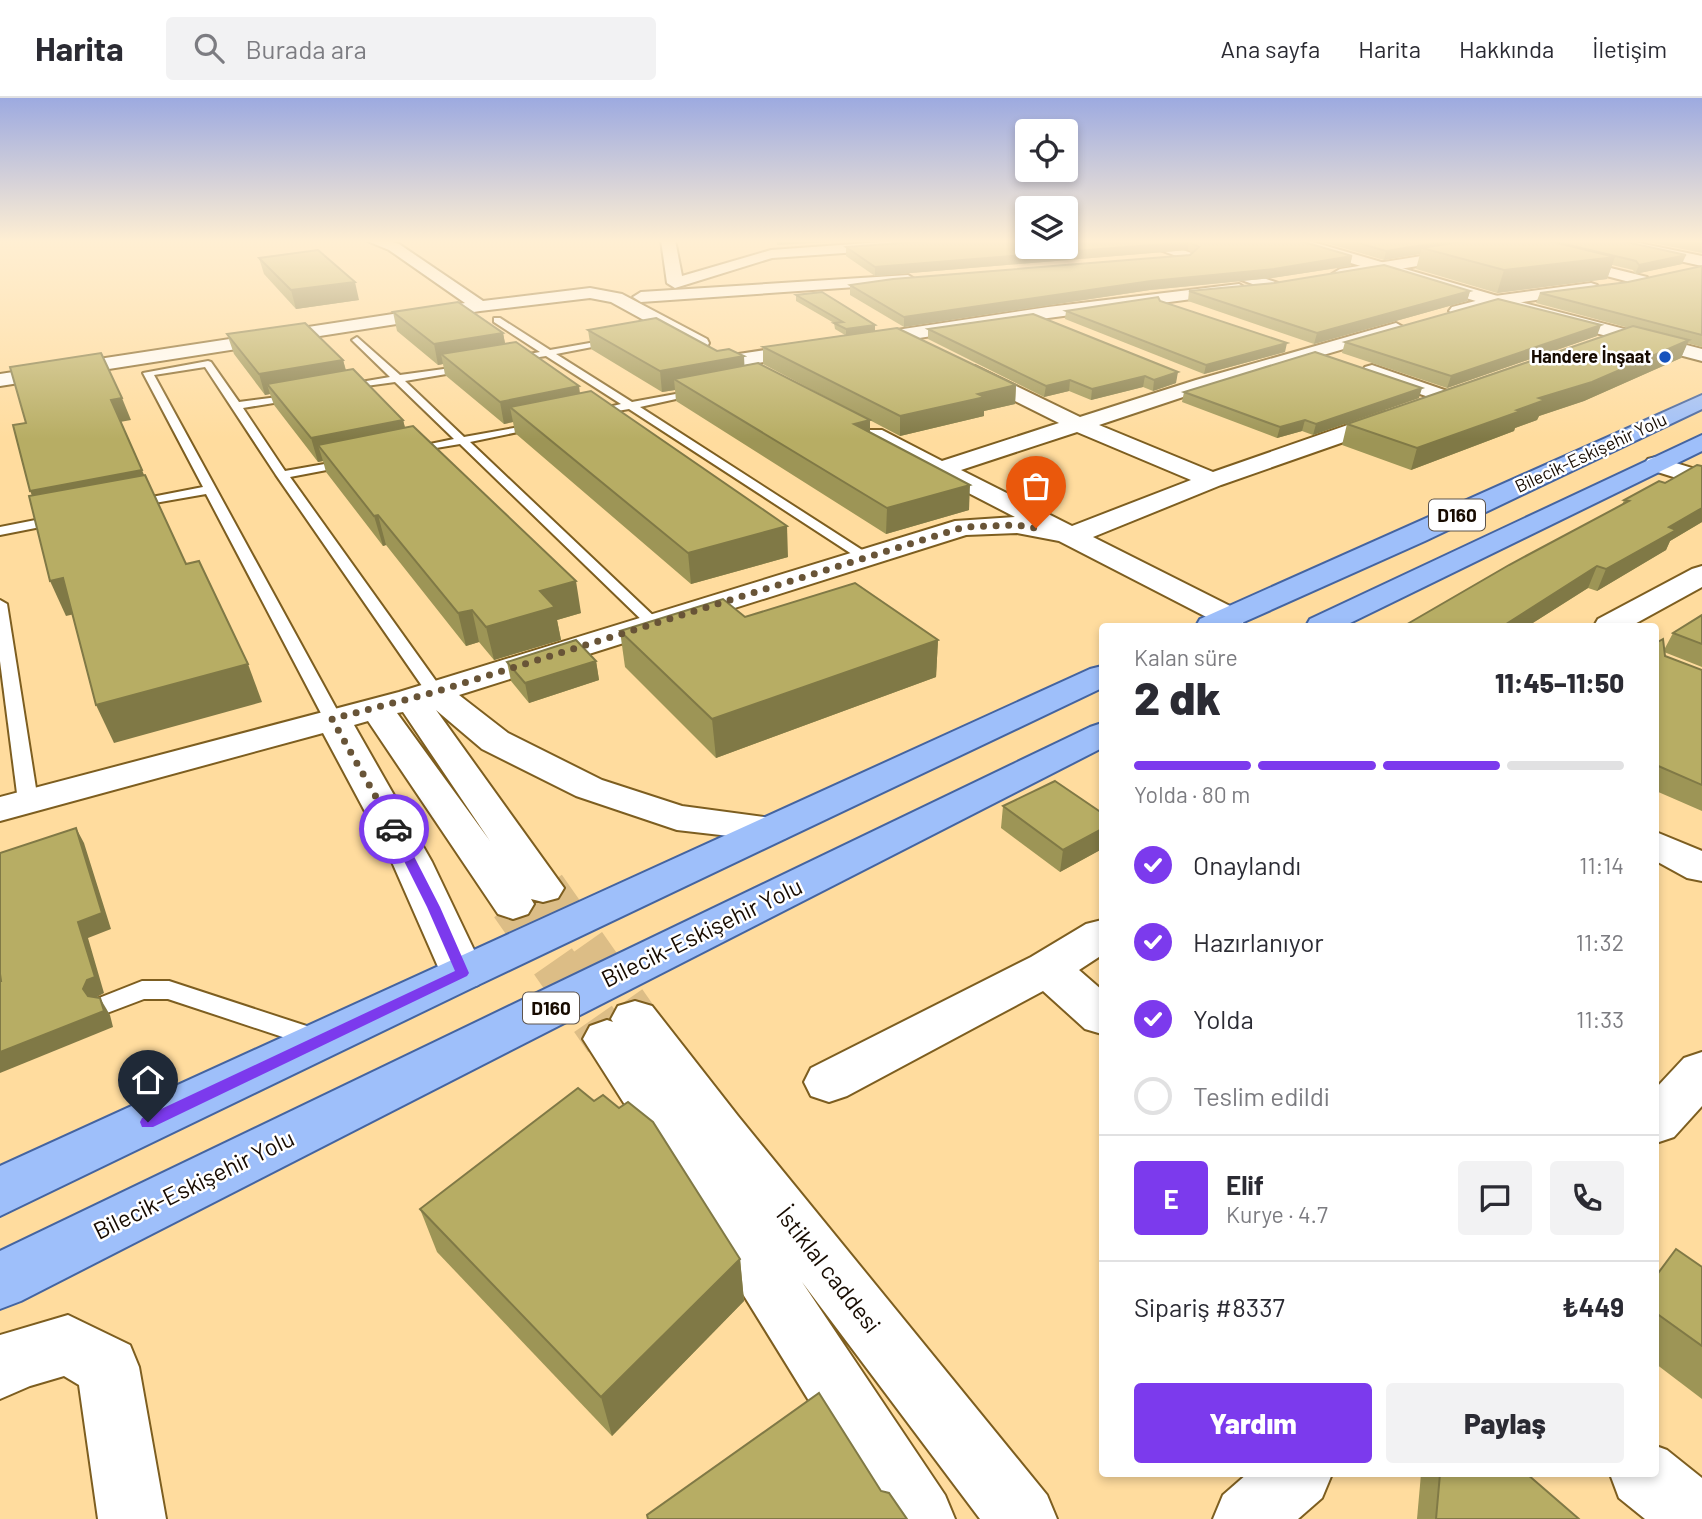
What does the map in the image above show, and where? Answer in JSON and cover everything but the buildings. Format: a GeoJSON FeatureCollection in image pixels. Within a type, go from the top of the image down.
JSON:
{"type":"FeatureCollection","features":[{"type":"Feature","properties":{"kind":"main road","name":"Bilecik-Eskişehir Yolu"},"geometry":{"type":"LineString","coordinates":[[1221,622],[1416,535],[1702,401]]}},
{"type":"Feature","properties":{"kind":"main road","name":"Bilecik-Eskişehir Yolu"},"geometry":{"type":"LineString","coordinates":[[1327,623],[1702,442]]}},
{"type":"Feature","properties":{"kind":"main road"},"geometry":{"type":"LineString","coordinates":[[0,1192],[463,973],[1099,678]]}},
{"type":"Feature","properties":{"kind":"main road","name":"Bilecik-Eskişehir Yolu"},"geometry":{"type":"LineString","coordinates":[[0,1281],[1099,735]]}},
{"type":"Feature","properties":{"kind":"street"},"geometry":{"type":"LineString","coordinates":[[0,380],[478,306]]}},
{"type":"Feature","properties":{"kind":"street"},"geometry":{"type":"LineString","coordinates":[[641,306],[668,330],[764,377]]}},
{"type":"Feature","properties":{"kind":"street"},"geometry":{"type":"LineString","coordinates":[[1012,306],[1067,329]]}},
{"type":"Feature","properties":{"kind":"street"},"geometry":{"type":"LineString","coordinates":[[732,360],[900,337],[1088,306]]}},
{"type":"Feature","properties":{"kind":"street"},"geometry":{"type":"LineString","coordinates":[[1176,306],[1200,314]]}},
{"type":"Feature","properties":{"kind":"street"},"geometry":{"type":"LineString","coordinates":[[1443,315],[1475,306]]}},
{"type":"Feature","properties":{"kind":"street"},"geometry":{"type":"LineString","coordinates":[[1515,306],[1702,355]]}},
{"type":"Feature","properties":{"kind":"street"},"geometry":{"type":"LineString","coordinates":[[866,316],[924,348]]}},
{"type":"Feature","properties":{"kind":"street"},"geometry":{"type":"LineString","coordinates":[[940,469],[1203,384],[1417,322]]}},
{"type":"Feature","properties":{"kind":"street"},"geometry":{"type":"LineString","coordinates":[[1588,349],[1626,335]]}},
{"type":"Feature","properties":{"kind":"street"},"geometry":{"type":"LineString","coordinates":[[1289,343],[1449,397]]}},
{"type":"Feature","properties":{"kind":"street"},"geometry":{"type":"LineString","coordinates":[[948,360],[1080,425],[1212,480]]}},
{"type":"Feature","properties":{"kind":"street"},"geometry":{"type":"LineString","coordinates":[[1178,374],[1203,384]]}},
{"type":"Feature","properties":{"kind":"street"},"geometry":{"type":"LineString","coordinates":[[14,805],[407,700],[964,527],[1017,525],[1073,535],[1212,480],[1475,389]]}},
{"type":"Feature","properties":{"kind":"street"},"geometry":{"type":"LineString","coordinates":[[858,426],[1073,535],[1221,622]]}},
{"type":"Feature","properties":{"kind":"street"},"geometry":{"type":"LineString","coordinates":[[1656,464],[1702,479]]}},
{"type":"Feature","properties":{"kind":"street"},"geometry":{"type":"LineString","coordinates":[[1614,623],[1702,575]]}},
{"type":"Feature","properties":{"kind":"street"},"geometry":{"type":"LineString","coordinates":[[407,700],[589,788],[677,818],[772,829]]}},
{"type":"Feature","properties":{"kind":"street"},"geometry":{"type":"LineString","coordinates":[[407,700],[528,896]]}},
{"type":"Feature","properties":{"kind":"street"},"geometry":{"type":"LineString","coordinates":[[332,719],[412,862],[463,973]]}},
{"type":"Feature","properties":{"kind":"street"},"geometry":{"type":"LineString","coordinates":[[1659,846],[1702,868]]}},
{"type":"Feature","properties":{"kind":"street"},"geometry":{"type":"LineString","coordinates":[[829,1082],[1047,970],[1099,937]]}},
{"type":"Feature","properties":{"kind":"street"},"geometry":{"type":"LineString","coordinates":[[1047,970],[1099,1013]]}},
{"type":"Feature","properties":{"kind":"street","name":"İstiklal caddesi"},"geometry":{"type":"LineString","coordinates":[[921,1519],[676,1139],[621,1029],[728,1142],[1023,1519]]}},
{"type":"Feature","properties":{"kind":"street"},"geometry":{"type":"LineString","coordinates":[[1659,1119],[1702,1072]]}},
{"type":"Feature","properties":{"kind":"street"},"geometry":{"type":"LineString","coordinates":[[0,1368],[20,1358],[68,1345],[108,1367],[132,1519]]}},
{"type":"Feature","properties":{"kind":"street"},"geometry":{"type":"LineString","coordinates":[[1247,1519],[1295,1477]]}},
{"type":"Feature","properties":{"kind":"street"},"geometry":{"type":"LineString","coordinates":[[1647,1477],[1698,1519]]}},
{"type":"Feature","properties":{"kind":"lane"},"geometry":{"type":"LineString","coordinates":[[497,320],[866,557]]}},
{"type":"Feature","properties":{"kind":"lane"},"geometry":{"type":"LineString","coordinates":[[498,362],[624,339]]}},
{"type":"Feature","properties":{"kind":"lane"},"geometry":{"type":"LineString","coordinates":[[356,340],[654,624]]}},
{"type":"Feature","properties":{"kind":"lane"},"geometry":{"type":"LineString","coordinates":[[332,719],[148,373],[208,364],[282,475],[407,700]]}},
{"type":"Feature","properties":{"kind":"lane"},"geometry":{"type":"LineString","coordinates":[[330,390],[485,364]]}},
{"type":"Feature","properties":{"kind":"lane"},"geometry":{"type":"LineString","coordinates":[[580,416],[712,389]]}},
{"type":"Feature","properties":{"kind":"lane"},"geometry":{"type":"LineString","coordinates":[[236,406],[316,393]]}},
{"type":"Feature","properties":{"kind":"lane"},"geometry":{"type":"LineString","coordinates":[[397,453],[554,422]]}},
{"type":"Feature","properties":{"kind":"lane"},"geometry":{"type":"LineString","coordinates":[[282,475],[359,460]]}},
{"type":"Feature","properties":{"kind":"lane"},"geometry":{"type":"LineString","coordinates":[[118,507],[211,489]]}},
{"type":"Feature","properties":{"kind":"lane"},"geometry":{"type":"LineString","coordinates":[[0,531],[79,515]]}},
{"type":"Feature","properties":{"kind":"lane"},"geometry":{"type":"LineString","coordinates":[[0,604],[14,805]]}},
{"type":"Feature","properties":{"kind":"lane"},"geometry":{"type":"LineString","coordinates":[[107,1004],[142,990],[169,990],[320,1041]]}},
{"type":"Feature","properties":{"kind":"tunnel"},"geometry":{"type":"LineString","coordinates":[[543,888],[635,1019]]}},
{"type":"Feature","properties":{"kind":"tunnel"},"geometry":{"type":"LineString","coordinates":[[513,904],[607,1039]]}},
{"type":"Feature","properties":{"kind":"way so far"},"geometry":{"type":"LineString","coordinates":[[394,829],[332,719],[435,692],[964,527],[1017,525],[1036,528]]}},
{"type":"Feature","properties":{"kind":"place","name":"Handere İnşaat"},"geometry":{"type":"Point","coordinates":[1665,357]}},
{"type":"Feature","properties":{"kind":"route"},"geometry":{"type":"LineString","coordinates":[[148,1122],[463,973],[434,907],[394,829]]}}]}
